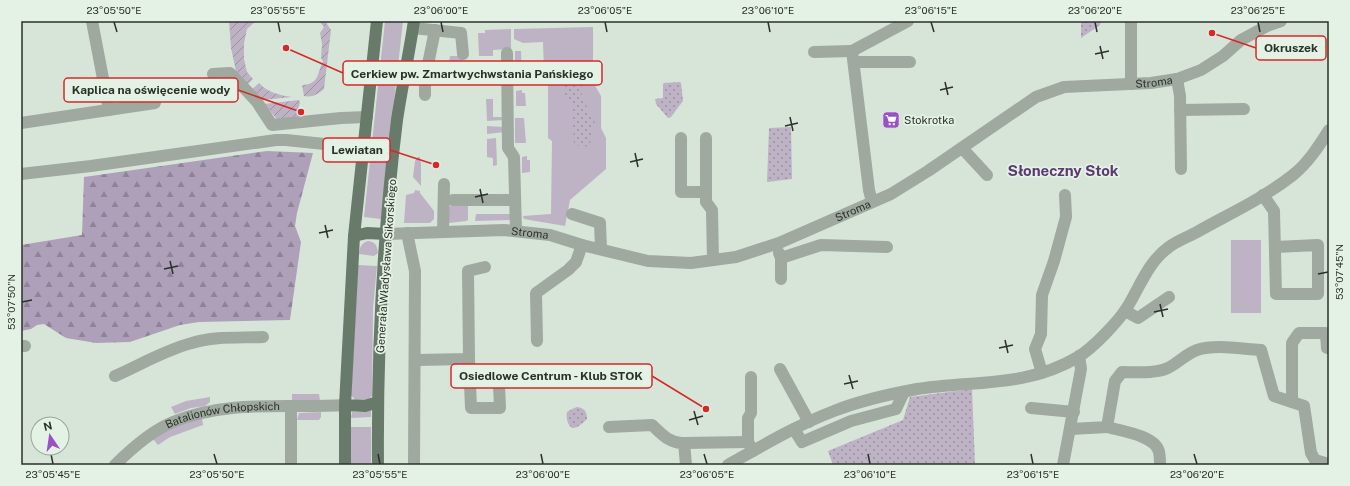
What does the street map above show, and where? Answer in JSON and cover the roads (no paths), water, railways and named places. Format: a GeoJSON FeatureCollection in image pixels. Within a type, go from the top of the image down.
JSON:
{"type":"FeatureCollection","features":[{"type":"Feature","properties":{"kind":"main road"},"geometry":{"type":"LineString","coordinates":[[345,465],[345,405],[354,236],[377,21]]}},
{"type":"Feature","properties":{"kind":"main road","name":"Generała Władysława Sikorskiego"},"geometry":{"type":"LineString","coordinates":[[378,465],[378,402],[386,234],[398,119],[414,24]]}},
{"type":"Feature","properties":{"kind":"main road"},"geometry":{"type":"LineString","coordinates":[[354,236],[367,233],[386,234]]}},
{"type":"Feature","properties":{"kind":"main road"},"geometry":{"type":"LineString","coordinates":[[345,405],[365,406],[378,402]]}},
{"type":"Feature","properties":{"kind":"street"},"geometry":{"type":"LineString","coordinates":[[92,21],[109,110]]}},
{"type":"Feature","properties":{"kind":"street"},"geometry":{"type":"LineString","coordinates":[[853,57],[908,21]]}},
{"type":"Feature","properties":{"kind":"street"},"geometry":{"type":"LineString","coordinates":[[1131,21],[1131,84]]}},
{"type":"Feature","properties":{"kind":"street","name":"Stroma"},"geometry":{"type":"LineString","coordinates":[[386,234],[504,230],[550,235],[582,245],[648,261],[691,264],[736,257],[775,244],[891,194],[928,171],[1036,97],[1064,87],[1151,83],[1177,79],[1201,70],[1224,56],[1241,40],[1267,26],[1281,21]]}},
{"type":"Feature","properties":{"kind":"street"},"geometry":{"type":"LineString","coordinates":[[414,24],[438,27],[462,33],[463,54]]}},
{"type":"Feature","properties":{"kind":"street"},"geometry":{"type":"LineString","coordinates":[[425,96],[425,79],[438,27]]}},
{"type":"Feature","properties":{"kind":"street"},"geometry":{"type":"LineString","coordinates":[[814,52],[910,62]]}},
{"type":"Feature","properties":{"kind":"street"},"geometry":{"type":"LineString","coordinates":[[507,53],[508,148],[514,157],[516,231]]}},
{"type":"Feature","properties":{"kind":"street"},"geometry":{"type":"LineString","coordinates":[[853,57],[869,190],[872,202]]}},
{"type":"Feature","properties":{"kind":"street"},"geometry":{"type":"LineString","coordinates":[[213,74],[230,73],[245,91],[257,102],[272,125],[340,118],[367,117]]}},
{"type":"Feature","properties":{"kind":"street"},"geometry":{"type":"LineString","coordinates":[[1177,79],[1180,110],[1181,169]]}},
{"type":"Feature","properties":{"kind":"street"},"geometry":{"type":"LineString","coordinates":[[26,122],[155,103]]}},
{"type":"Feature","properties":{"kind":"street"},"geometry":{"type":"LineString","coordinates":[[1180,110],[1244,109]]}},
{"type":"Feature","properties":{"kind":"street"},"geometry":{"type":"LineString","coordinates":[[728,465],[751,446],[834,411],[916,389],[1005,382],[1033,377],[1056,368],[1079,356],[1099,340],[1124,311],[1150,266],[1168,248],[1263,195],[1294,174],[1325,147],[1329,130]]}},
{"type":"Feature","properties":{"kind":"street"},"geometry":{"type":"LineString","coordinates":[[681,138],[681,192],[706,192]]}},
{"type":"Feature","properties":{"kind":"street"},"geometry":{"type":"LineString","coordinates":[[706,138],[706,202],[712,210],[713,260]]}},
{"type":"Feature","properties":{"kind":"street"},"geometry":{"type":"LineString","coordinates":[[21,174],[91,166],[276,140],[363,148]]}},
{"type":"Feature","properties":{"kind":"street"},"geometry":{"type":"LineString","coordinates":[[962,148],[986,175]]}},
{"type":"Feature","properties":{"kind":"street"},"geometry":{"type":"LineString","coordinates":[[444,184],[444,232]]}},
{"type":"Feature","properties":{"kind":"street"},"geometry":{"type":"LineString","coordinates":[[1042,373],[1034,350],[1041,334],[1042,295],[1054,261],[1066,217],[1065,195]]}},
{"type":"Feature","properties":{"kind":"street"},"geometry":{"type":"LineString","coordinates":[[1263,195],[1274,211],[1276,294],[1318,294],[1318,245],[1275,247]]}},
{"type":"Feature","properties":{"kind":"street"},"geometry":{"type":"LineString","coordinates":[[453,200],[515,200]]}},
{"type":"Feature","properties":{"kind":"street"},"geometry":{"type":"LineString","coordinates":[[572,214],[600,223],[601,249]]}},
{"type":"Feature","properties":{"kind":"street"},"geometry":{"type":"LineString","coordinates":[[407,233],[416,271],[414,465]]}},
{"type":"Feature","properties":{"kind":"street"},"geometry":{"type":"LineString","coordinates":[[775,244],[782,258],[781,279]]}},
{"type":"Feature","properties":{"kind":"street"},"geometry":{"type":"LineString","coordinates":[[538,341],[536,293],[568,270],[576,262],[582,245]]}},
{"type":"Feature","properties":{"kind":"street"},"geometry":{"type":"LineString","coordinates":[[782,258],[821,245],[887,247]]}},
{"type":"Feature","properties":{"kind":"street"},"geometry":{"type":"LineString","coordinates":[[485,267],[468,270],[468,359],[470,408],[500,408],[499,385]]}},
{"type":"Feature","properties":{"kind":"street"},"geometry":{"type":"LineString","coordinates":[[1124,311],[1138,318],[1169,298]]}},
{"type":"Feature","properties":{"kind":"street"},"geometry":{"type":"LineString","coordinates":[[1292,402],[1292,343],[1299,333],[1326,333],[1326,348]]}},
{"type":"Feature","properties":{"kind":"street"},"geometry":{"type":"LineString","coordinates":[[115,376],[193,342],[218,338],[263,337]]}},
{"type":"Feature","properties":{"kind":"street"},"geometry":{"type":"LineString","coordinates":[[1107,427],[1115,380],[1122,372],[1156,371],[1169,368],[1185,356],[1197,350],[1210,348],[1261,350],[1274,396],[1304,406],[1311,453],[1315,460],[1329,464]]}},
{"type":"Feature","properties":{"kind":"street"},"geometry":{"type":"LineString","coordinates":[[1063,465],[1071,429],[1081,369],[1079,356]]}},
{"type":"Feature","properties":{"kind":"street"},"geometry":{"type":"LineString","coordinates":[[416,360],[468,359]]}},
{"type":"Feature","properties":{"kind":"street"},"geometry":{"type":"LineString","coordinates":[[780,369],[809,422]]}},
{"type":"Feature","properties":{"kind":"street"},"geometry":{"type":"LineString","coordinates":[[751,377],[751,413],[748,418],[751,446]]}},
{"type":"Feature","properties":{"kind":"street"},"geometry":{"type":"LineString","coordinates":[[794,429],[802,442],[850,421],[896,409],[904,392]]}},
{"type":"Feature","properties":{"kind":"street","name":"Batalionów Chłopskich"},"geometry":{"type":"LineString","coordinates":[[115,465],[132,448],[149,435],[172,422],[193,414],[217,409],[244,407],[322,407],[345,405]]}},
{"type":"Feature","properties":{"kind":"street"},"geometry":{"type":"LineString","coordinates":[[291,406],[291,465]]}},
{"type":"Feature","properties":{"kind":"street"},"geometry":{"type":"LineString","coordinates":[[1031,408],[1074,412]]}},
{"type":"Feature","properties":{"kind":"street"},"geometry":{"type":"LineString","coordinates":[[609,426],[652,425],[665,438],[678,444],[751,446]]}},
{"type":"Feature","properties":{"kind":"street"},"geometry":{"type":"LineString","coordinates":[[1071,429],[1107,427],[1142,436],[1156,444],[1159,452],[1160,465]]}},
{"type":"Feature","properties":{"kind":"street"},"geometry":{"type":"LineString","coordinates":[[684,443],[686,465]]}},
{"type":"Feature","properties":{"kind":"place","name":"Okruszek"},"geometry":{"type":"Point","coordinates":[1212,33]}},
{"type":"Feature","properties":{"kind":"place","name":"Cerkiew pw. Zmartwychwstania Pańskiego"},"geometry":{"type":"Point","coordinates":[286,48]}},
{"type":"Feature","properties":{"kind":"place","name":"Kaplica na oświęcenie wody"},"geometry":{"type":"Point","coordinates":[301,112]}},
{"type":"Feature","properties":{"kind":"place","name":"Stokrotka"},"geometry":{"type":"Point","coordinates":[891,120]}},
{"type":"Feature","properties":{"kind":"place","name":"Lewiatan"},"geometry":{"type":"Point","coordinates":[436,165]}},
{"type":"Feature","properties":{"kind":"place","name":"Osiedlowe Centrum - Klub STOK"},"geometry":{"type":"Point","coordinates":[706,409]}},
{"type":"Feature","properties":{"kind":"district","name":"Słoneczny Stok"},"geometry":{"type":"Point","coordinates":[1063,170]}}]}
